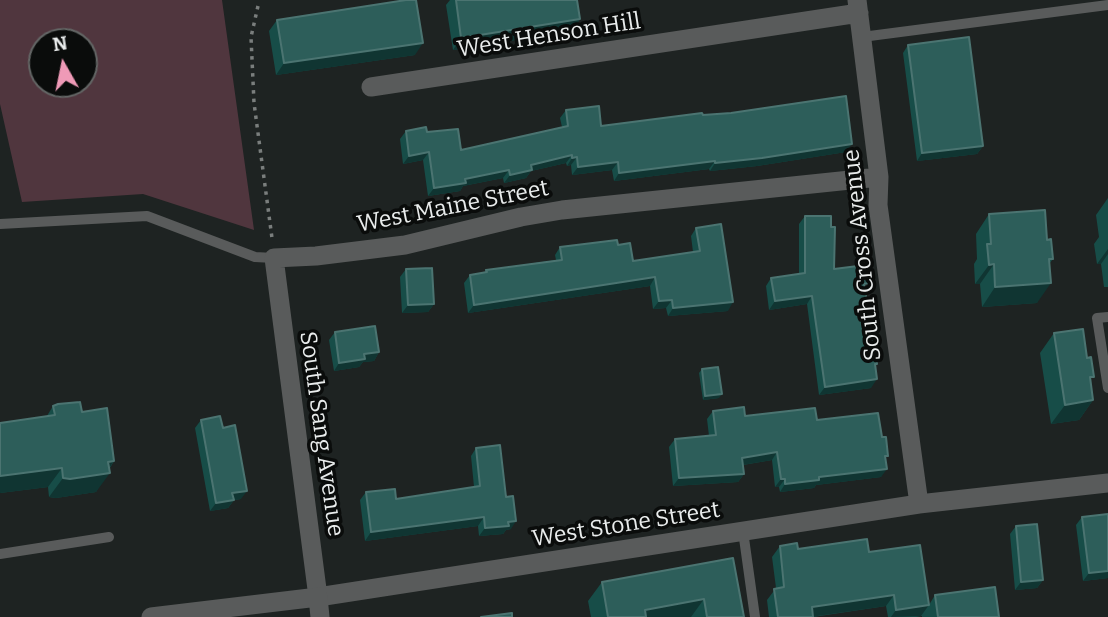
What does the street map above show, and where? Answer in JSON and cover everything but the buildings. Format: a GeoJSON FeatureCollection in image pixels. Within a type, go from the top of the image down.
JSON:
{"type":"FeatureCollection","features":[{"type":"Feature","properties":{"kind":"street","name":"South Cross Avenue"},"geometry":{"type":"LineString","coordinates":[[858,7],[879,177],[878,205],[919,504]]}},
{"type":"Feature","properties":{"kind":"street","name":"West Henson Hill"},"geometry":{"type":"LineString","coordinates":[[371,87],[858,7]]}},
{"type":"Feature","properties":{"kind":"street","name":"West Maine Street"},"geometry":{"type":"LineString","coordinates":[[274,258],[316,256],[405,245],[562,210],[879,177]]}},
{"type":"Feature","properties":{"kind":"street","name":"South Sang Avenue"},"geometry":{"type":"LineString","coordinates":[[274,258],[320,617]]}},
{"type":"Feature","properties":{"kind":"street","name":"West Stone Street"},"geometry":{"type":"LineString","coordinates":[[151,617],[318,597],[919,504],[1108,483]]}},
{"type":"Feature","properties":{"kind":"lane"},"geometry":{"type":"LineString","coordinates":[[862,37],[1108,5]]}},
{"type":"Feature","properties":{"kind":"lane","name":"West Maine Street"},"geometry":{"type":"LineString","coordinates":[[0,224],[147,216],[255,257],[274,258]]}},
{"type":"Feature","properties":{"kind":"lane"},"geometry":{"type":"LineString","coordinates":[[1108,317],[1097,318],[1108,388]]}},
{"type":"Feature","properties":{"kind":"lane"},"geometry":{"type":"LineString","coordinates":[[743,531],[755,617]]}},
{"type":"Feature","properties":{"kind":"lane"},"geometry":{"type":"LineString","coordinates":[[0,554],[109,537]]}},
{"type":"Feature","properties":{"kind":"path"},"geometry":{"type":"LineString","coordinates":[[258,6],[251,37],[254,103],[274,258]]}},
{"type":"Feature","properties":{"kind":"shaded area"},"geometry":{"type":"Polygon","coordinates":[[[0,0],[222,0],[254,230],[143,194],[22,202],[0,104],[0,0]]]}}]}
